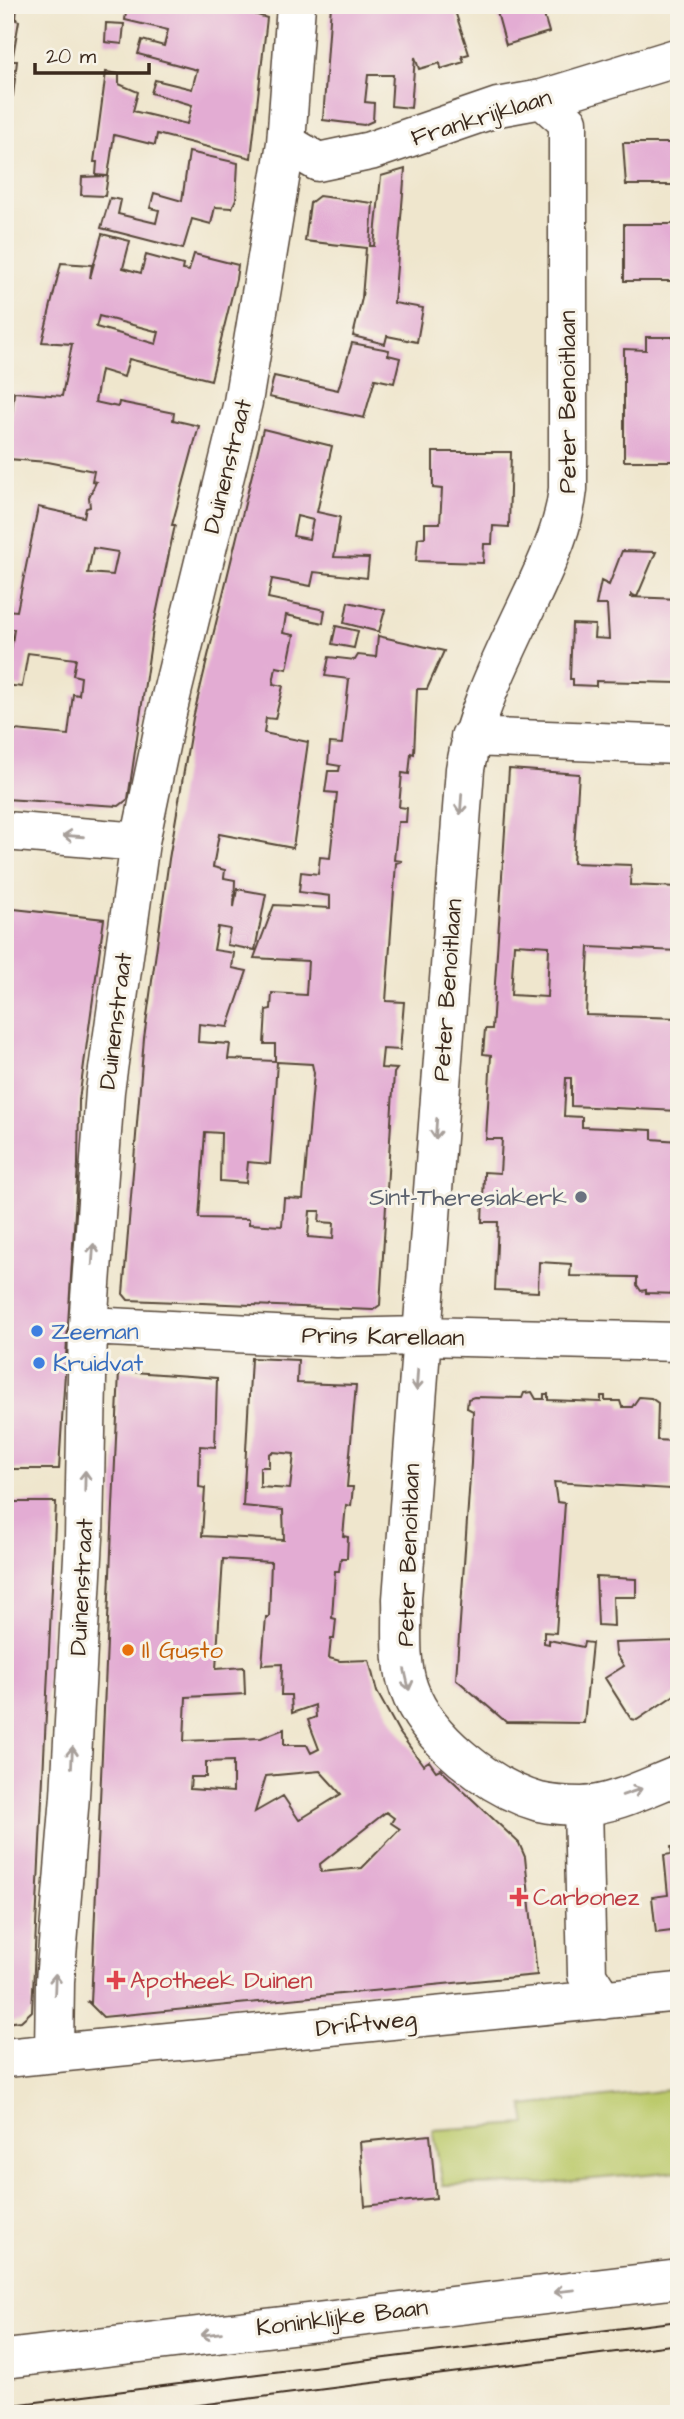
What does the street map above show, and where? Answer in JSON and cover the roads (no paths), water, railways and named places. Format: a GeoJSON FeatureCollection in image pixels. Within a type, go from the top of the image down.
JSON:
{"type":"FeatureCollection","features":[{"type":"Feature","properties":{"kind":"street","name":"Duinenstraat"},"geometry":{"type":"LineString","coordinates":[[54,2053],[55,1981],[70,1796],[84,1538],[88,1326],[105,1091],[140,842],[172,692],[243,402],[286,143],[296,5]]}},
{"type":"Feature","properties":{"kind":"street","name":"Frankrijklaan"},"geometry":{"type":"LineString","coordinates":[[286,143],[318,162],[370,151],[498,107],[542,99],[679,57]]}},
{"type":"Feature","properties":{"kind":"street","name":"Peter Benoitlaan"},"geometry":{"type":"LineString","coordinates":[[542,99],[568,122],[566,506],[556,542],[470,737],[462,786],[402,1599],[408,1688],[422,1716],[441,1741],[495,1781],[543,1803],[583,1806]]}},
{"type":"Feature","properties":{"kind":"street"},"geometry":{"type":"LineString","coordinates":[[470,737],[679,745]]}},
{"type":"Feature","properties":{"kind":"street"},"geometry":{"type":"LineString","coordinates":[[5,831],[140,842]]}},
{"type":"Feature","properties":{"kind":"street","name":"Prins Karellaan"},"geometry":{"type":"LineString","coordinates":[[88,1326],[337,1338],[421,1336],[679,1342]]}},
{"type":"Feature","properties":{"kind":"street"},"geometry":{"type":"LineString","coordinates":[[603,2000],[587,1975],[583,1806],[679,1775]]}},
{"type":"Feature","properties":{"kind":"street","name":"Driftweg"},"geometry":{"type":"LineString","coordinates":[[5,2058],[679,1992]]}},
{"type":"Feature","properties":{"kind":"street","name":"Koninklijke Baan"},"geometry":{"type":"LineString","coordinates":[[5,2359],[679,2279]]}},
{"type":"Feature","properties":{"kind":"tram line"},"geometry":{"type":"LineString","coordinates":[[5,2406],[679,2321]]}},
{"type":"Feature","properties":{"kind":"tram line"},"geometry":{"type":"LineString","coordinates":[[129,2414],[679,2344]]}},
{"type":"Feature","properties":{"kind":"place","name":"Sint-Theresiakerk"},"geometry":{"type":"Point","coordinates":[581,1197]}},
{"type":"Feature","properties":{"kind":"place","name":"Zeeman"},"geometry":{"type":"Point","coordinates":[37,1331]}},
{"type":"Feature","properties":{"kind":"place","name":"Kruidvat"},"geometry":{"type":"Point","coordinates":[39,1363]}},
{"type":"Feature","properties":{"kind":"place","name":"Il Gusto"},"geometry":{"type":"Point","coordinates":[128,1650]}},
{"type":"Feature","properties":{"kind":"place","name":"Carbonez"},"geometry":{"type":"Point","coordinates":[519,1897]}},
{"type":"Feature","properties":{"kind":"place","name":"Apotheek Duinen"},"geometry":{"type":"Point","coordinates":[116,1980]}}]}
